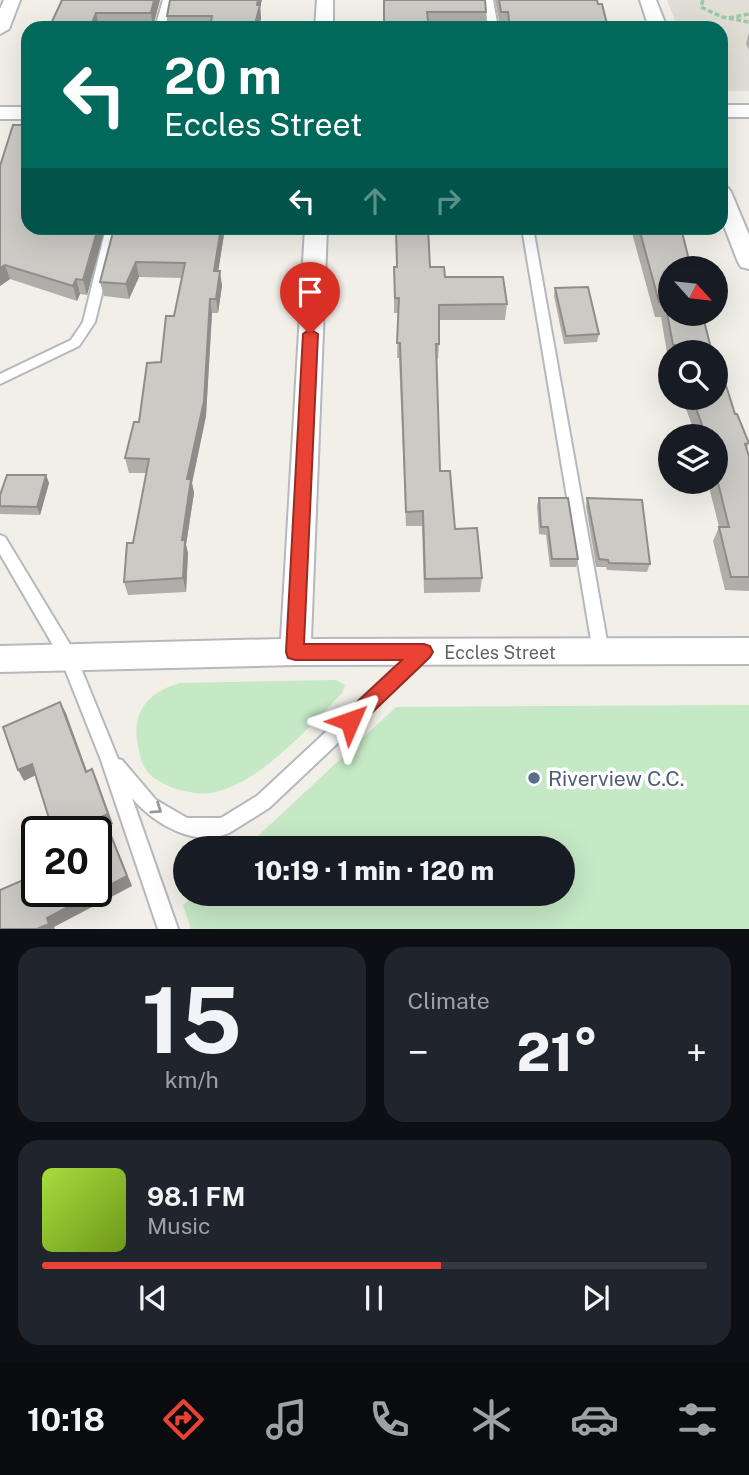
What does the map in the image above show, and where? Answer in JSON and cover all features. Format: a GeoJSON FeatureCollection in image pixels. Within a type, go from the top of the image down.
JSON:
{"type":"FeatureCollection","features":[{"type":"Feature","properties":{"kind":"street"},"geometry":{"type":"LineString","coordinates":[[0,29],[12,0]]}},
{"type":"Feature","properties":{"kind":"street"},"geometry":{"type":"LineString","coordinates":[[324,0],[324,21]]}},
{"type":"Feature","properties":{"kind":"street"},"geometry":{"type":"LineString","coordinates":[[648,0],[656,21]]}},
{"type":"Feature","properties":{"kind":"street"},"geometry":{"type":"LineString","coordinates":[[728,111],[749,111]]}},
{"type":"Feature","properties":{"kind":"street"},"geometry":{"type":"LineString","coordinates":[[0,113],[21,113]]}},
{"type":"Feature","properties":{"kind":"street"},"geometry":{"type":"LineString","coordinates":[[728,210],[749,262]]}},
{"type":"Feature","properties":{"kind":"street"},"geometry":{"type":"LineString","coordinates":[[295,652],[316,235]]}},
{"type":"Feature","properties":{"kind":"street","name":"Eccles Street"},"geometry":{"type":"LineString","coordinates":[[0,659],[295,652],[749,651]]}},
{"type":"Feature","properties":{"kind":"lane"},"geometry":{"type":"LineString","coordinates":[[162,21],[167,0]]}},
{"type":"Feature","properties":{"kind":"lane"},"geometry":{"type":"LineString","coordinates":[[489,0],[492,21]]}},
{"type":"Feature","properties":{"kind":"lane"},"geometry":{"type":"LineString","coordinates":[[0,379],[75,343],[89,322],[110,235]]}},
{"type":"Feature","properties":{"kind":"lane"},"geometry":{"type":"LineString","coordinates":[[528,235],[601,652]]}},
{"type":"Feature","properties":{"kind":"lane"},"geometry":{"type":"LineString","coordinates":[[0,541],[68,656],[110,760],[169,929]]}},
{"type":"Feature","properties":{"kind":"lane"},"geometry":{"type":"LineString","coordinates":[[110,760],[150,806],[186,827],[223,827],[263,802],[424,652]]}},
{"type":"Feature","properties":{"kind":"path"},"geometry":{"type":"LineString","coordinates":[[702,0],[701,7],[707,12],[749,22]]}},
{"type":"Feature","properties":{"kind":"path"},"geometry":{"type":"LineString","coordinates":[[729,19],[749,14]]}},
{"type":"Feature","properties":{"kind":"shaded area"},"geometry":{"type":"Polygon","coordinates":[[[667,0],[749,0],[749,91],[728,91],[728,21],[675,21],[667,0]]]}},
{"type":"Feature","properties":{"kind":"green space"},"geometry":{"type":"Polygon","coordinates":[[[336,680],[345,685],[342,693],[314,722],[265,766],[229,788],[204,794],[186,791],[159,781],[143,764],[137,740],[141,710],[153,696],[170,686],[180,683],[336,680]]]}},
{"type":"Feature","properties":{"kind":"green space","name":"Riverview C.C."},"geometry":{"type":"Polygon","coordinates":[[[749,705],[749,929],[191,929],[183,906],[575,906],[575,836],[258,836],[396,707],[749,705]]]}},
{"type":"Feature","properties":{"kind":"building"},"geometry":{"type":"Polygon","coordinates":[[[62,0],[154,0],[151,13],[96,13],[93,21],[52,21],[62,0]]]}},
{"type":"Feature","properties":{"kind":"building"},"geometry":{"type":"Polygon","coordinates":[[[170,0],[258,0],[257,5],[260,5],[256,21],[211,21],[212,16],[167,16],[170,0]]]}},
{"type":"Feature","properties":{"kind":"building"},"geometry":{"type":"Polygon","coordinates":[[[384,0],[485,0],[486,12],[427,12],[428,21],[384,21],[384,0]]]}},
{"type":"Feature","properties":{"kind":"building"},"geometry":{"type":"Polygon","coordinates":[[[499,0],[597,0],[598,4],[602,4],[606,21],[509,21],[508,12],[501,12],[499,0]]]}},
{"type":"Feature","properties":{"kind":"building"},"geometry":{"type":"Polygon","coordinates":[[[13,125],[21,125],[21,235],[96,235],[83,280],[76,279],[73,286],[5,265],[0,268],[0,166],[13,125]]]}},
{"type":"Feature","properties":{"kind":"building"},"geometry":{"type":"Polygon","coordinates":[[[112,235],[220,235],[214,271],[220,271],[216,299],[210,299],[204,401],[187,479],[191,479],[182,540],[185,540],[183,578],[124,582],[127,543],[133,543],[149,459],[125,458],[134,422],[139,422],[147,363],[161,362],[166,316],[174,316],[185,263],[136,262],[126,284],[100,282],[112,235]]]}},
{"type":"Feature","properties":{"kind":"building"},"geometry":{"type":"Polygon","coordinates":[[[396,235],[428,235],[430,267],[444,267],[445,277],[503,277],[507,304],[439,305],[439,344],[436,344],[440,471],[450,471],[455,529],[477,528],[482,578],[425,579],[423,511],[406,512],[400,343],[397,343],[399,298],[395,298],[394,267],[397,267],[396,235]]]}},
{"type":"Feature","properties":{"kind":"building"},"geometry":{"type":"Polygon","coordinates":[[[641,235],[683,235],[688,256],[658,256],[658,298],[641,235]]]}},
{"type":"Feature","properties":{"kind":"building"},"geometry":{"type":"Polygon","coordinates":[[[588,287],[599,334],[566,336],[555,288],[588,287]]]}},
{"type":"Feature","properties":{"kind":"building"},"geometry":{"type":"Polygon","coordinates":[[[669,326],[705,326],[709,340],[672,340],[669,326]]]}},
{"type":"Feature","properties":{"kind":"building"},"geometry":{"type":"Polygon","coordinates":[[[728,392],[749,443],[745,444],[749,456],[749,577],[731,577],[719,527],[729,527],[721,494],[728,494],[728,424],[702,424],[697,410],[728,410],[728,392]]]}},
{"type":"Feature","properties":{"kind":"building"},"geometry":{"type":"Polygon","coordinates":[[[7,475],[46,475],[37,507],[0,506],[0,495],[7,475]]]}},
{"type":"Feature","properties":{"kind":"building"},"geometry":{"type":"Polygon","coordinates":[[[539,498],[568,498],[578,559],[552,559],[548,527],[541,527],[539,498]]]}},
{"type":"Feature","properties":{"kind":"building"},"geometry":{"type":"Polygon","coordinates":[[[587,498],[642,500],[650,564],[609,563],[608,560],[599,559],[587,498]]]}},
{"type":"Feature","properties":{"kind":"building"},"geometry":{"type":"Polygon","coordinates":[[[60,702],[86,772],[92,769],[108,814],[48,816],[32,764],[18,770],[3,727],[60,702]]]}},
{"type":"Feature","properties":{"kind":"building"},"geometry":{"type":"Polygon","coordinates":[[[112,838],[127,876],[112,884],[112,838]]]}},
{"type":"Feature","properties":{"kind":"building"},"geometry":{"type":"Polygon","coordinates":[[[21,881],[21,907],[68,907],[47,918],[49,924],[37,929],[0,929],[0,890],[21,881]]]}},
{"type":"Feature","properties":{"kind":"place","name":"Riverview C.C."},"geometry":{"type":"Point","coordinates":[534,778]}},
{"type":"Feature","properties":{"kind":"route"},"geometry":{"type":"LineString","coordinates":[[310,334],[295,652],[424,652],[350,721]]}}]}
